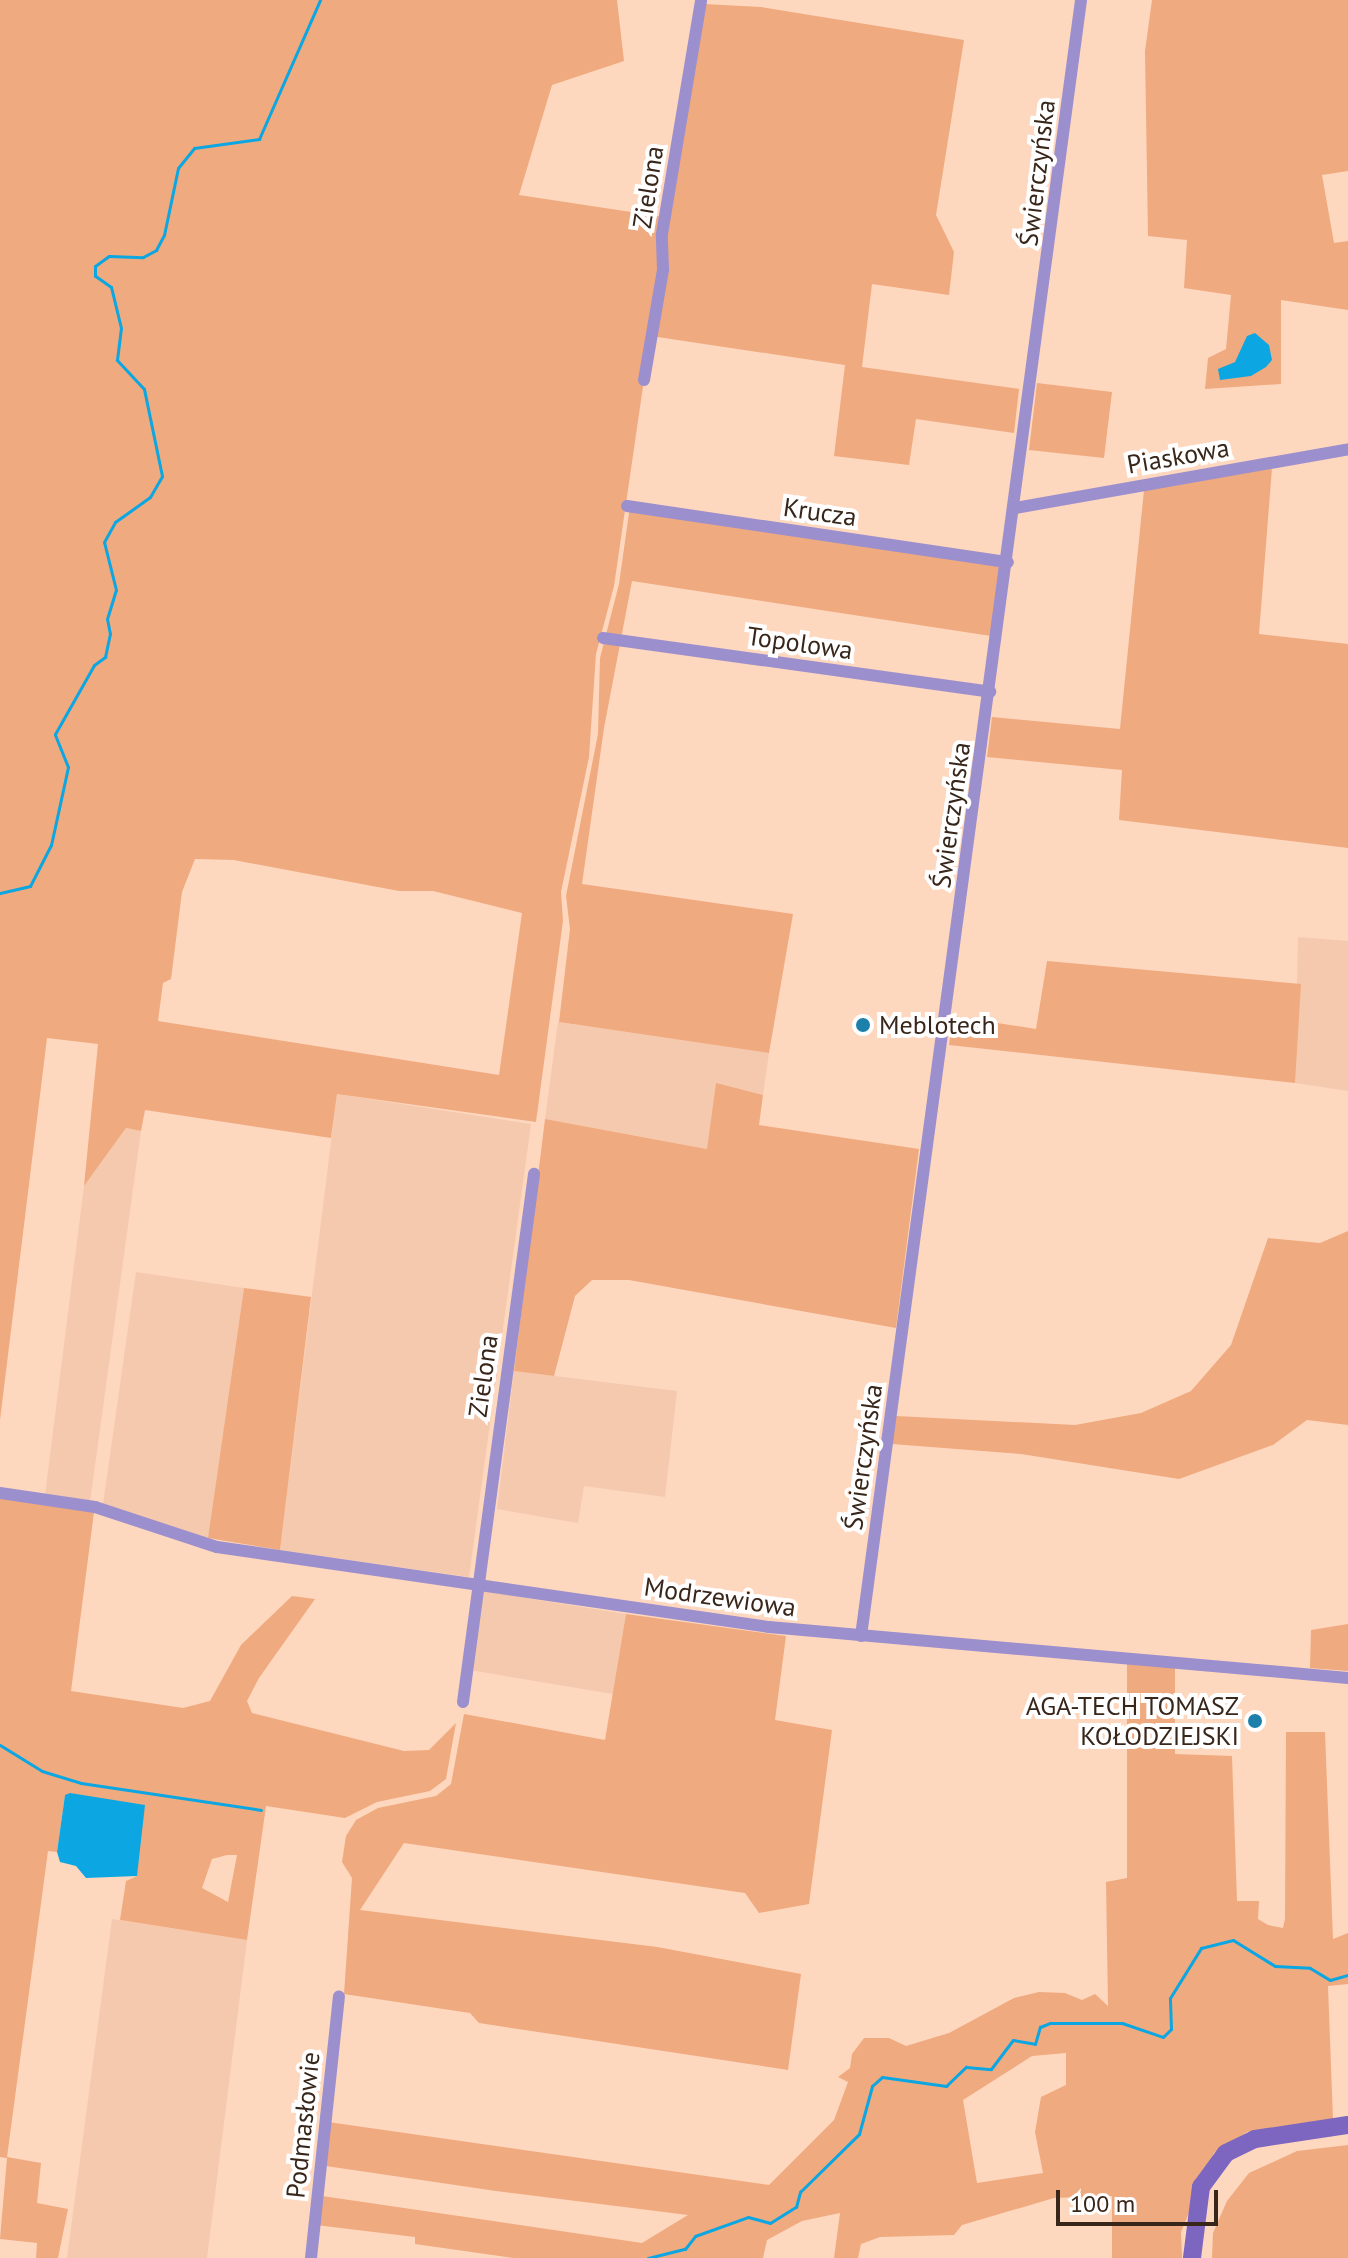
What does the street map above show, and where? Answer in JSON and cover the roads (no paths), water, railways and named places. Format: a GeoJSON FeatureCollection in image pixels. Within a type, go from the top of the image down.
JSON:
{"type":"FeatureCollection","features":[{"type":"Feature","properties":{"kind":"main road"},"geometry":{"type":"LineString","coordinates":[[1192,2258],[1201,2187],[1226,2153],[1255,2139],[1348,2125]]}},
{"type":"Feature","properties":{"kind":"street","name":"Zielona"},"geometry":{"type":"LineString","coordinates":[[644,380],[663,270],[663,226],[701,0]]}},
{"type":"Feature","properties":{"kind":"street","name":"Świerczyńska"},"geometry":{"type":"LineString","coordinates":[[861,1636],[1008,562],[1081,0]]}},
{"type":"Feature","properties":{"kind":"street","name":"Piaskowa"},"geometry":{"type":"LineString","coordinates":[[1015,508],[1348,449]]}},
{"type":"Feature","properties":{"kind":"street","name":"Krucza"},"geometry":{"type":"LineString","coordinates":[[627,506],[1008,562]]}},
{"type":"Feature","properties":{"kind":"street","name":"Topolowa"},"geometry":{"type":"LineString","coordinates":[[603,638],[990,692]]}},
{"type":"Feature","properties":{"kind":"street","name":"Zielona"},"geometry":{"type":"LineString","coordinates":[[463,1702],[476,1617],[476,1585],[534,1174]]}},
{"type":"Feature","properties":{"kind":"street","name":"Modrzewiowa"},"geometry":{"type":"LineString","coordinates":[[0,1493],[95,1507],[217,1547],[476,1585],[861,1636],[1348,1678]]}},
{"type":"Feature","properties":{"kind":"street","name":"Podmasłowie"},"geometry":{"type":"LineString","coordinates":[[311,2258],[339,1996]]}},
{"type":"Feature","properties":{"kind":"water"},"geometry":{"type":"Polygon","coordinates":[[[1255,333],[1269,345],[1272,360],[1251,376],[1220,380],[1218,369],[1235,362],[1247,336],[1255,333]]]}},
{"type":"Feature","properties":{"kind":"water"},"geometry":{"type":"Polygon","coordinates":[[[70,1793],[145,1805],[137,1876],[86,1878],[76,1866],[60,1862],[57,1852],[65,1795],[70,1793]]]}},
{"type":"Feature","properties":{"kind":"waterway"},"geometry":{"type":"LineString","coordinates":[[0,893],[30,886],[51,845],[68,767],[55,734],[94,665],[105,657],[110,634],[107,619],[116,590],[104,542],[115,522],[150,497],[162,476],[144,389],[117,360],[121,328],[111,287],[95,276],[95,266],[109,256],[143,257],[156,250],[164,235],[178,168],[194,148],[259,139],[320,0]]}},
{"type":"Feature","properties":{"kind":"waterway"},"geometry":{"type":"LineString","coordinates":[[0,1745],[42,1771],[81,1783],[261,1810]]}},
{"type":"Feature","properties":{"kind":"waterway"},"geometry":{"type":"LineString","coordinates":[[648,2258],[685,2249],[695,2236],[748,2217],[770,2223],[796,2207],[800,2192],[859,2134],[872,2086],[882,2077],[946,2086],[966,2067],[991,2069],[1013,2040],[1035,2044],[1040,2027],[1050,2023],[1122,2023],[1163,2037],[1171,2029],[1170,1998],[1201,1948],[1233,1940],[1275,1966],[1310,1968],[1330,1980],[1348,1975]]}},
{"type":"Feature","properties":{"kind":"place","name":"Meblotech"},"geometry":{"type":"Point","coordinates":[863,1025]}},
{"type":"Feature","properties":{"kind":"place","name":"AGA-TECH TOMASZ KOŁODZIEJSKI"},"geometry":{"type":"Point","coordinates":[1255,1721]}}]}
